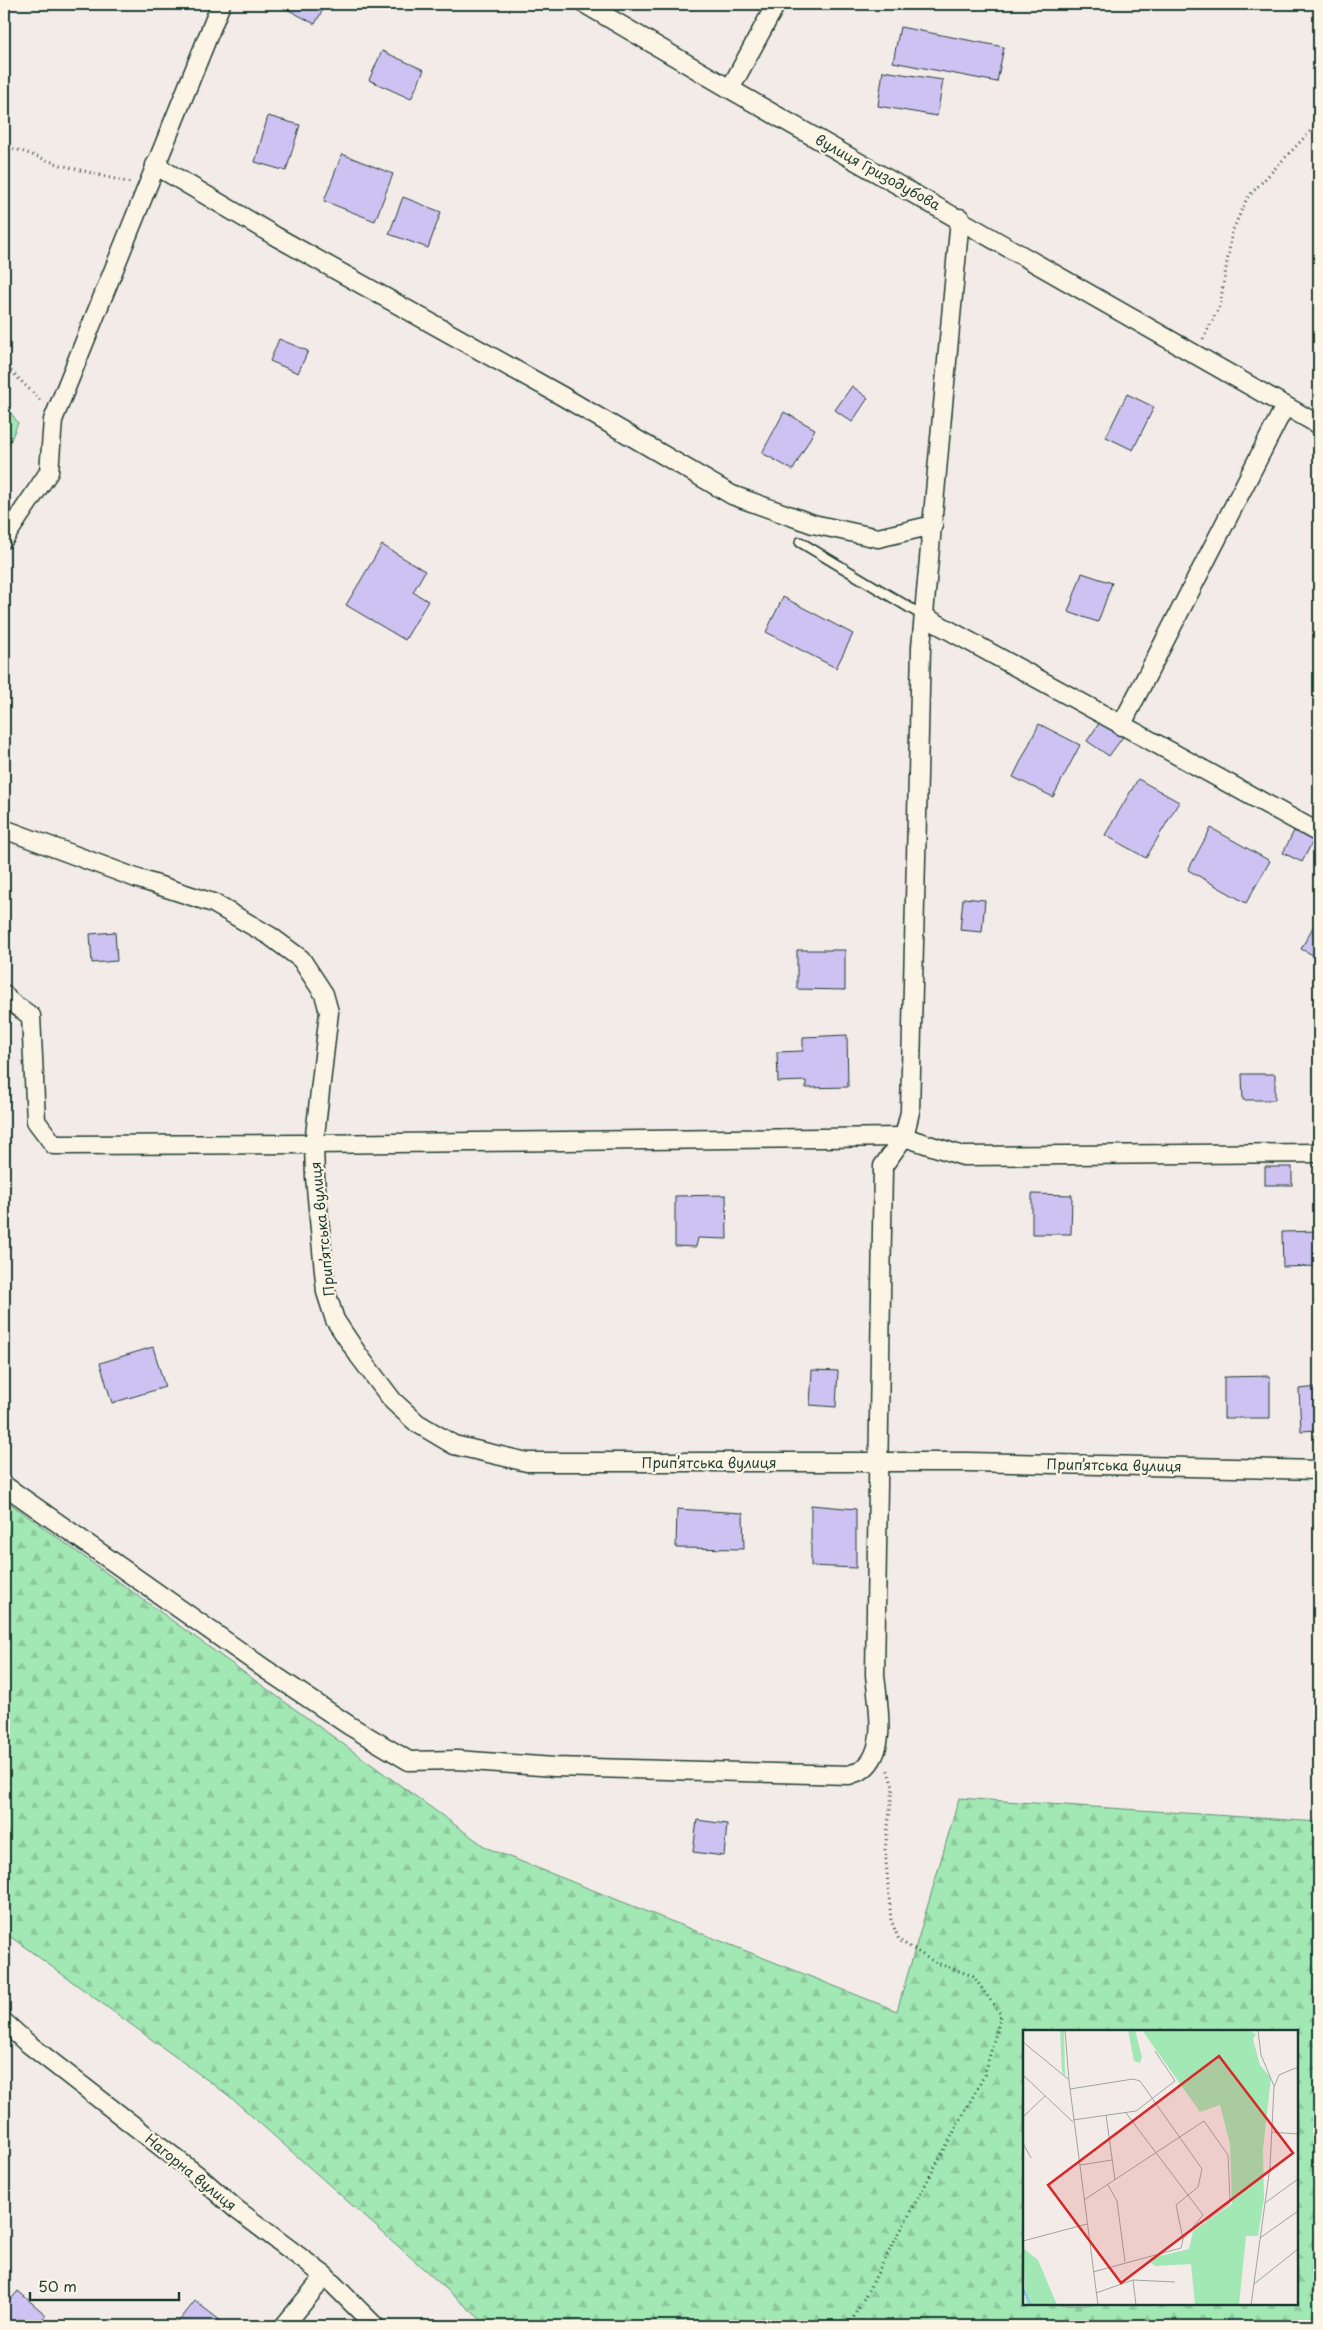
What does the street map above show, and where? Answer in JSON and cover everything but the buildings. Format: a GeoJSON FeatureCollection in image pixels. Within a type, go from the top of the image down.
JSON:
{"type":"FeatureCollection","features":[{"type":"Feature","properties":{"kind":"street"},"geometry":{"type":"LineString","coordinates":[[4,539],[49,472],[53,420],[221,4]]}},
{"type":"Feature","properties":{"kind":"street","name":"вулиця Гризодубова"},"geometry":{"type":"LineString","coordinates":[[586,4],[730,89],[960,218],[1319,425]]}},
{"type":"Feature","properties":{"kind":"street"},"geometry":{"type":"LineString","coordinates":[[730,89],[776,4]]}},
{"type":"Feature","properties":{"kind":"street"},"geometry":{"type":"LineString","coordinates":[[156,165],[275,236],[562,396],[732,495],[813,524],[878,538],[933,526]]}},
{"type":"Feature","properties":{"kind":"street"},"geometry":{"type":"LineString","coordinates":[[4,1485],[265,1669],[350,1726],[410,1761],[457,1760],[554,1767],[848,1775],[863,1769],[874,1755],[879,1738],[875,1674],[883,1166],[904,1137],[910,1112],[921,647],[960,218]]}},
{"type":"Feature","properties":{"kind":"street"},"geometry":{"type":"LineString","coordinates":[[1121,726],[1285,406]]}},
{"type":"Feature","properties":{"kind":"street"},"geometry":{"type":"LineString","coordinates":[[925,617],[1319,833]]}},
{"type":"Feature","properties":{"kind":"street","name":"Прип’ятська вулиця"},"geometry":{"type":"LineString","coordinates":[[4,829],[136,878],[213,903],[270,936],[301,959],[324,994],[329,1012],[314,1144],[315,1177],[326,1292],[336,1320],[359,1356],[393,1401],[417,1423],[454,1445],[527,1462],[878,1462],[1319,1470]]}},
{"type":"Feature","properties":{"kind":"street"},"geometry":{"type":"LineString","coordinates":[[4,994],[8,1000],[31,1016],[36,1121],[54,1145],[904,1137],[963,1156],[1319,1153]]}},
{"type":"Feature","properties":{"kind":"street","name":"Нагорна вулиця"},"geometry":{"type":"LineString","coordinates":[[4,2022],[26,2042],[196,2174],[236,2209],[325,2276],[375,2326]]}},
{"type":"Feature","properties":{"kind":"street"},"geometry":{"type":"LineString","coordinates":[[284,2326],[325,2276]]}},
{"type":"Feature","properties":{"kind":"lane"},"geometry":{"type":"LineString","coordinates":[[800,542],[925,617]]}},
{"type":"Feature","properties":{"kind":"path"},"geometry":{"type":"LineString","coordinates":[[1194,353],[1210,329],[1220,304],[1232,232],[1246,198],[1319,122]]}},
{"type":"Feature","properties":{"kind":"path"},"geometry":{"type":"LineString","coordinates":[[4,145],[61,165],[147,187]]}},
{"type":"Feature","properties":{"kind":"path"},"geometry":{"type":"LineString","coordinates":[[4,364],[43,403],[53,420]]}},
{"type":"Feature","properties":{"kind":"path"},"geometry":{"type":"LineString","coordinates":[[849,2326],[984,2076],[1000,2016],[973,1976],[934,1962],[899,1940],[891,1920],[886,1849],[893,1787],[879,1738]]}},
{"type":"Feature","properties":{"kind":"green space"},"geometry":{"type":"Polygon","coordinates":[[[4,403],[18,423],[4,456],[4,403]]]}},
{"type":"Feature","properties":{"kind":"green space"},"geometry":{"type":"Polygon","coordinates":[[[4,1499],[487,1848],[897,2011],[959,1798],[1319,1822],[1319,2326],[488,2326],[228,2095],[4,1932],[4,1499]]]}}]}
